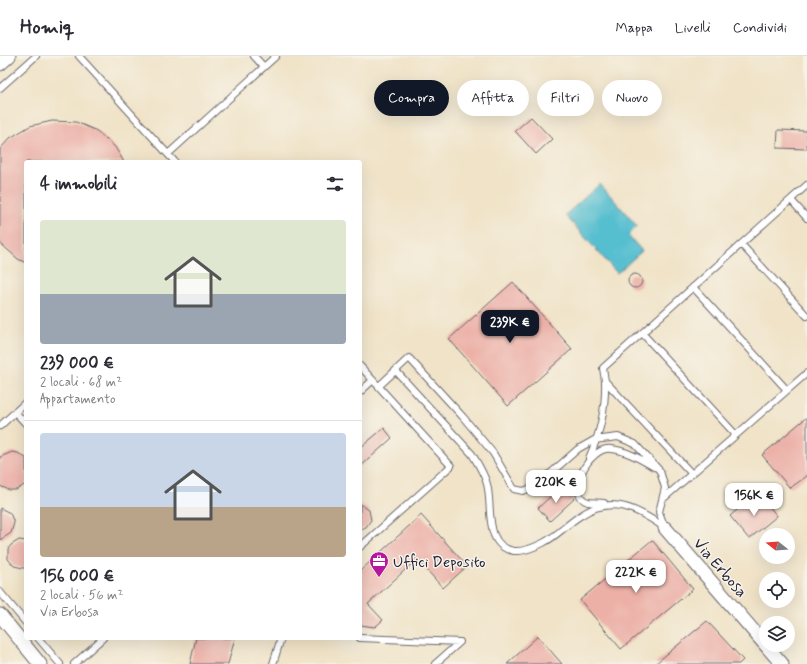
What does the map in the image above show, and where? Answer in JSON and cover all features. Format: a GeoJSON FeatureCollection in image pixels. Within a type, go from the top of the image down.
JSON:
{"type":"FeatureCollection","features":[{"type":"Feature","properties":{"kind":"street"},"geometry":{"type":"LineString","coordinates":[[0,64],[9,56]]}},
{"type":"Feature","properties":{"kind":"street","name":"Via Erbosa"},"geometry":{"type":"LineString","coordinates":[[665,528],[782,664]]}},
{"type":"Feature","properties":{"kind":"street"},"geometry":{"type":"LineString","coordinates":[[0,615],[40,664]]}},
{"type":"Feature","properties":{"kind":"lane"},"geometry":{"type":"LineString","coordinates":[[0,88],[36,56]]}},
{"type":"Feature","properties":{"kind":"lane"},"geometry":{"type":"LineString","coordinates":[[79,56],[173,160]]}},
{"type":"Feature","properties":{"kind":"lane"},"geometry":{"type":"LineString","coordinates":[[254,56],[264,67]]}},
{"type":"Feature","properties":{"kind":"lane"},"geometry":{"type":"LineString","coordinates":[[168,154],[276,56]]}},
{"type":"Feature","properties":{"kind":"lane"},"geometry":{"type":"LineString","coordinates":[[665,528],[644,513],[617,504],[587,502],[582,498],[578,489],[579,480],[598,440],[606,402],[606,380],[603,368],[807,185]]}},
{"type":"Feature","properties":{"kind":"lane"},"geometry":{"type":"LineString","coordinates":[[791,200],[807,218]]}},
{"type":"Feature","properties":{"kind":"lane"},"geometry":{"type":"LineString","coordinates":[[741,244],[807,316]]}},
{"type":"Feature","properties":{"kind":"lane"},"geometry":{"type":"LineString","coordinates":[[693,288],[787,390]]}},
{"type":"Feature","properties":{"kind":"lane"},"geometry":{"type":"LineString","coordinates":[[642,333],[736,435]]}},
{"type":"Feature","properties":{"kind":"lane"},"geometry":{"type":"LineString","coordinates":[[379,386],[409,358],[494,453],[514,489],[523,492],[535,487],[578,449],[598,440],[618,437],[635,444],[660,471],[665,488],[659,512],[665,528]]}},
{"type":"Feature","properties":{"kind":"lane"},"geometry":{"type":"LineString","coordinates":[[362,368],[451,466],[362,545]]}},
{"type":"Feature","properties":{"kind":"lane"},"geometry":{"type":"LineString","coordinates":[[396,371],[472,454],[482,469],[487,485],[492,533],[498,543],[514,551],[534,548],[552,538],[580,515],[598,506],[617,504]]}},
{"type":"Feature","properties":{"kind":"lane"},"geometry":{"type":"LineString","coordinates":[[663,499],[807,373]]}},
{"type":"Feature","properties":{"kind":"lane"},"geometry":{"type":"LineString","coordinates":[[362,390],[373,380]]}},
{"type":"Feature","properties":{"kind":"lane"},"geometry":{"type":"LineString","coordinates":[[606,380],[692,474]]}},
{"type":"Feature","properties":{"kind":"lane"},"geometry":{"type":"LineString","coordinates":[[0,426],[24,404]]}},
{"type":"Feature","properties":{"kind":"lane"},"geometry":{"type":"LineString","coordinates":[[15,412],[24,422]]}},
{"type":"Feature","properties":{"kind":"lane"},"geometry":{"type":"LineString","coordinates":[[587,462],[595,454],[610,448],[630,455],[660,471]]}},
{"type":"Feature","properties":{"kind":"lane"},"geometry":{"type":"LineString","coordinates":[[0,592],[24,621]]}},
{"type":"Feature","properties":{"kind":"lane"},"geometry":{"type":"LineString","coordinates":[[362,638],[460,642],[435,664]]}},
{"type":"Feature","properties":{"kind":"lane"},"geometry":{"type":"LineString","coordinates":[[40,640],[60,664]]}},
{"type":"Feature","properties":{"kind":"lane"},"geometry":{"type":"LineString","coordinates":[[74,664],[101,640]]}},
{"type":"Feature","properties":{"kind":"lane"},"geometry":{"type":"LineString","coordinates":[[273,664],[279,640]]}},
{"type":"Feature","properties":{"kind":"water"},"geometry":{"type":"Polygon","coordinates":[[[600,184],[637,226],[628,235],[642,251],[617,273],[565,215],[600,184]]]}},
{"type":"Feature","properties":{"kind":"building"},"geometry":{"type":"Polygon","coordinates":[[[531,117],[552,139],[536,154],[515,131],[531,117]]]}},
{"type":"Feature","properties":{"kind":"building"},"geometry":{"type":"Polygon","coordinates":[[[52,121],[76,122],[97,131],[115,147],[123,160],[24,160],[24,262],[18,259],[0,243],[0,149],[10,138],[30,126],[52,121]]]}},
{"type":"Feature","properties":{"kind":"building"},"geometry":{"type":"Polygon","coordinates":[[[778,130],[807,131],[807,149],[777,148],[778,130]]]}},
{"type":"Feature","properties":{"kind":"building"},"geometry":{"type":"Polygon","coordinates":[[[632,274],[638,274],[642,278],[642,284],[638,288],[632,288],[628,284],[628,278],[632,274]]]}},
{"type":"Feature","properties":{"kind":"building"},"geometry":{"type":"Polygon","coordinates":[[[513,282],[572,349],[508,406],[449,339],[513,282]]]}},
{"type":"Feature","properties":{"kind":"building"},"geometry":{"type":"Polygon","coordinates":[[[807,417],[807,476],[790,488],[762,455],[807,417]]]}},
{"type":"Feature","properties":{"kind":"building"},"geometry":{"type":"Polygon","coordinates":[[[384,428],[392,438],[362,465],[362,446],[384,428]]]}},
{"type":"Feature","properties":{"kind":"building"},"geometry":{"type":"Polygon","coordinates":[[[12,452],[18,453],[24,457],[24,485],[16,490],[9,490],[0,486],[0,457],[12,452]]]}},
{"type":"Feature","properties":{"kind":"building"},"geometry":{"type":"Polygon","coordinates":[[[562,486],[574,499],[550,521],[538,508],[562,486]]]}},
{"type":"Feature","properties":{"kind":"building"},"geometry":{"type":"Polygon","coordinates":[[[761,496],[777,516],[762,528],[759,528],[759,531],[749,539],[730,516],[743,505],[746,509],[761,496]]]}},
{"type":"Feature","properties":{"kind":"building"},"geometry":{"type":"Polygon","coordinates":[[[362,505],[369,510],[371,520],[366,527],[362,529],[362,505]]]}},
{"type":"Feature","properties":{"kind":"building"},"geometry":{"type":"Polygon","coordinates":[[[0,508],[10,513],[14,523],[11,533],[0,540],[0,508]]]}},
{"type":"Feature","properties":{"kind":"building","name":"Uffici Deposito"},"geometry":{"type":"Polygon","coordinates":[[[421,515],[467,566],[443,588],[417,559],[368,604],[383,620],[375,627],[362,625],[362,569],[421,515]]]}},
{"type":"Feature","properties":{"kind":"building"},"geometry":{"type":"Polygon","coordinates":[[[19,540],[24,541],[24,568],[14,566],[8,559],[8,549],[19,540]]]}},
{"type":"Feature","properties":{"kind":"building"},"geometry":{"type":"Polygon","coordinates":[[[652,540],[693,589],[621,649],[580,600],[652,540]]]}},
{"type":"Feature","properties":{"kind":"building"},"geometry":{"type":"Polygon","coordinates":[[[707,621],[743,660],[739,664],[655,664],[707,621]]]}},
{"type":"Feature","properties":{"kind":"building"},"geometry":{"type":"Polygon","coordinates":[[[538,636],[562,664],[507,664],[538,636]]]}},
{"type":"Feature","properties":{"kind":"building"},"geometry":{"type":"Polygon","coordinates":[[[196,640],[234,640],[228,664],[190,664],[196,640]]]}},
{"type":"Feature","properties":{"kind":"place","name":"Uffici Deposito"},"geometry":{"type":"Point","coordinates":[379,578]}}]}
